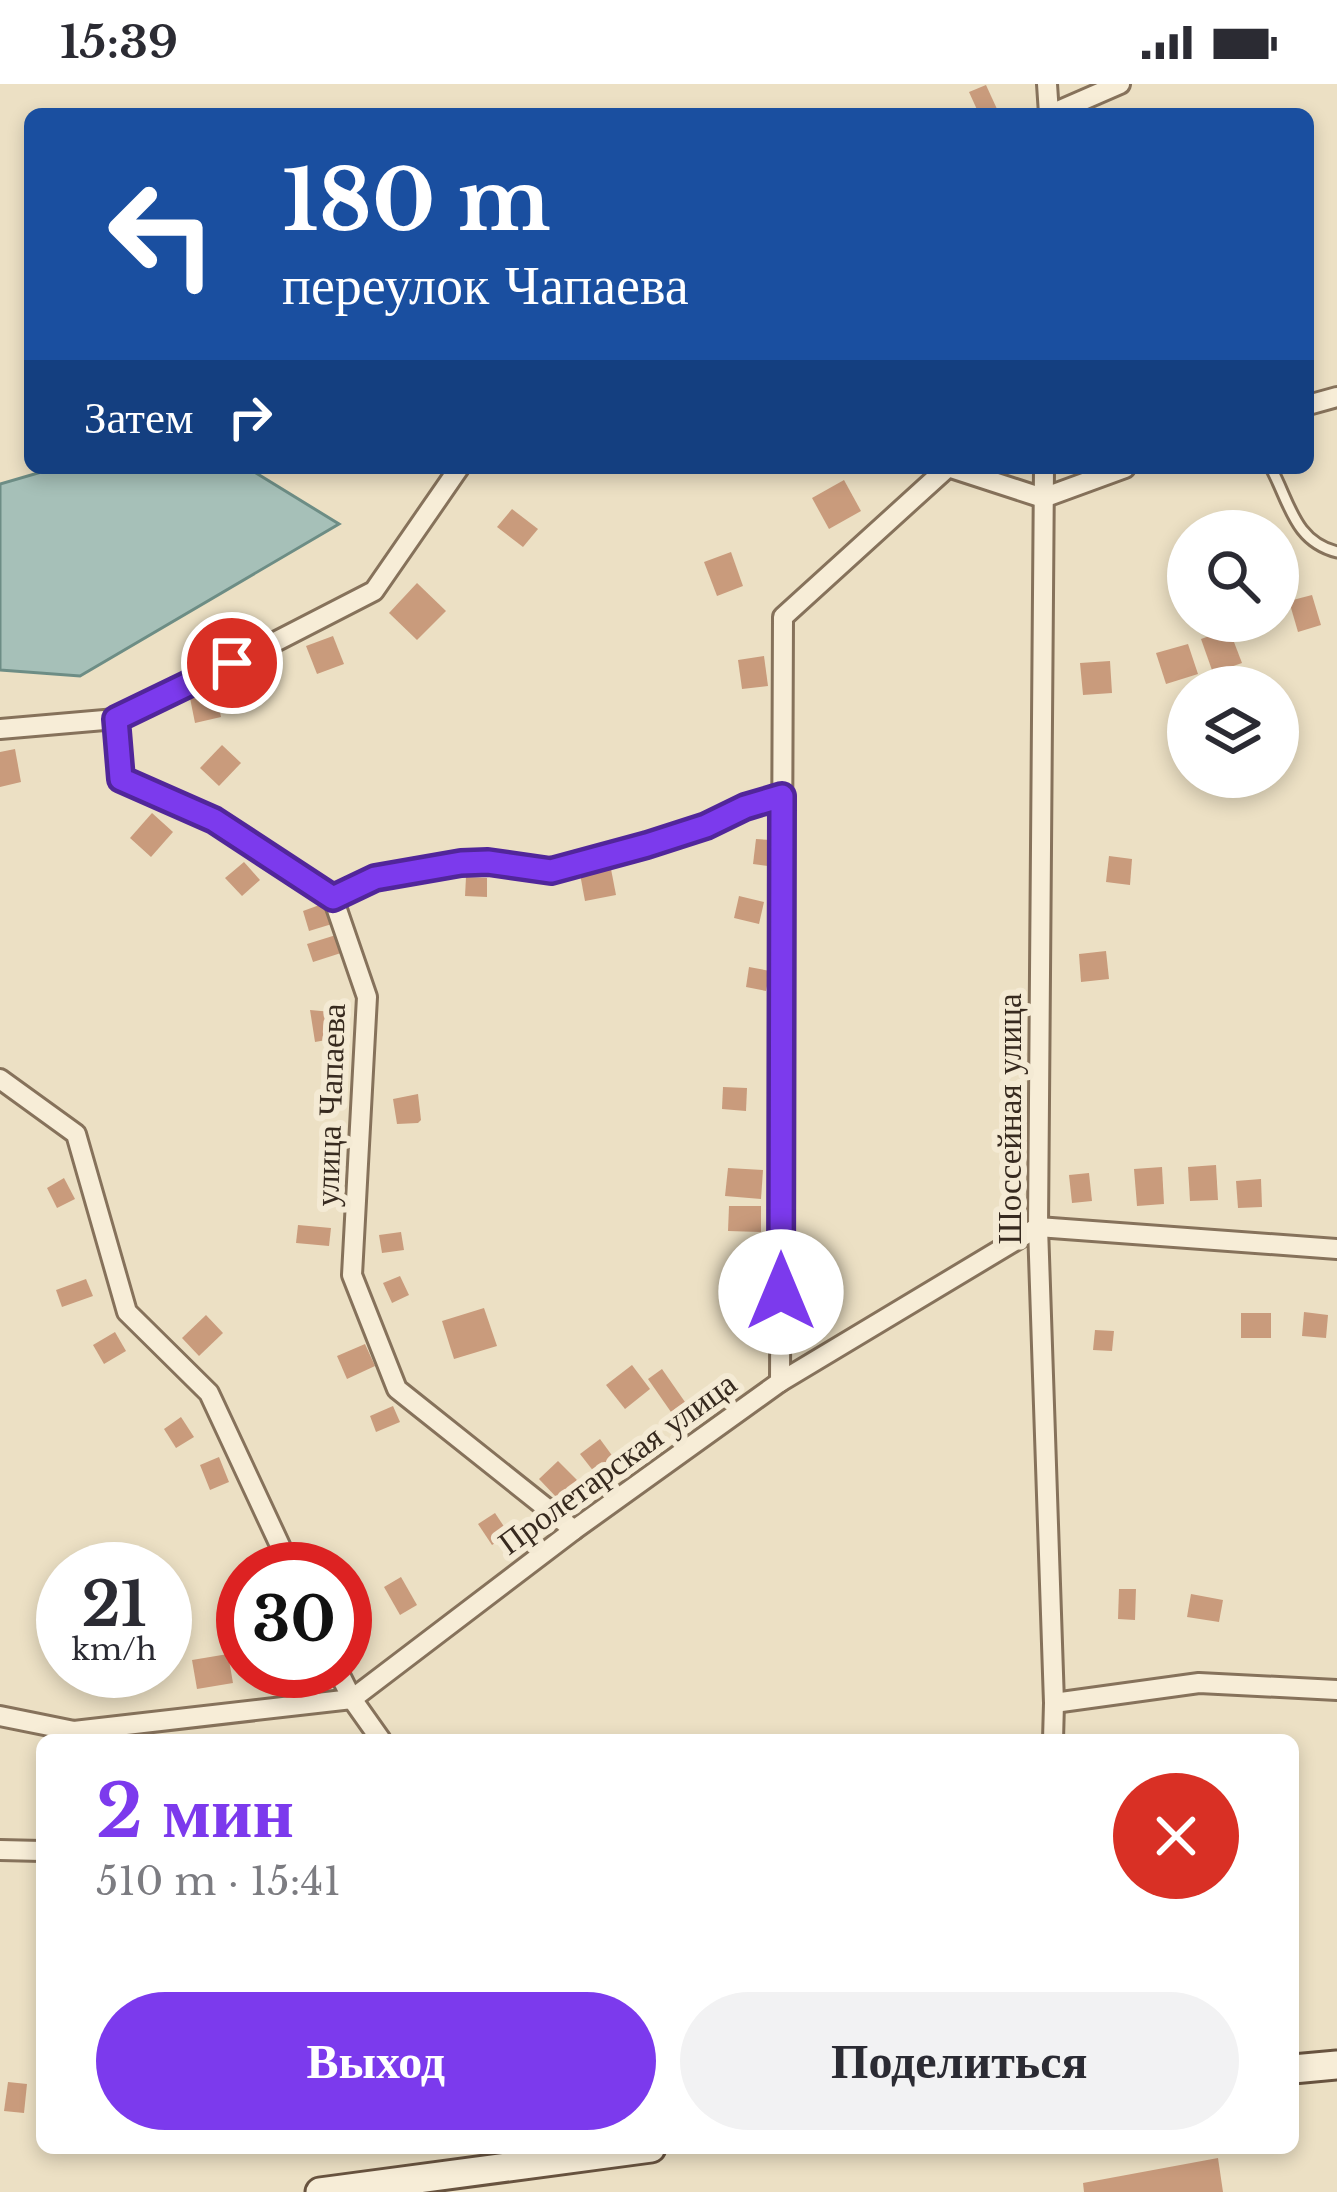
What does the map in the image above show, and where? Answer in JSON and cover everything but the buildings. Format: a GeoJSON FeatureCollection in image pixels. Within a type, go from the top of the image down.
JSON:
{"type":"FeatureCollection","features":[{"type":"Feature","properties":{"kind":"street"},"geometry":{"type":"LineString","coordinates":[[1064,108],[1120,84]]}},
{"type":"Feature","properties":{"kind":"street"},"geometry":{"type":"LineString","coordinates":[[0,729],[116,719],[374,591],[455,474]]}},
{"type":"Feature","properties":{"kind":"street"},"geometry":{"type":"LineString","coordinates":[[781,1382],[783,617],[942,474]]}},
{"type":"Feature","properties":{"kind":"street"},"geometry":{"type":"LineString","coordinates":[[968,474],[1043,498],[1109,474]]}},
{"type":"Feature","properties":{"kind":"street","name":"Шоссейная улица"},"geometry":{"type":"LineString","coordinates":[[1044,474],[1038,1227],[1053,1734]]}},
{"type":"Feature","properties":{"kind":"street"},"geometry":{"type":"LineString","coordinates":[[116,719],[121,779],[214,820],[333,898],[375,878],[461,863],[551,871],[706,826],[782,796]]}},
{"type":"Feature","properties":{"kind":"street","name":"улица Чапаева"},"geometry":{"type":"LineString","coordinates":[[333,898],[367,997],[352,1275],[397,1389],[574,1530]]}},
{"type":"Feature","properties":{"kind":"street"},"geometry":{"type":"LineString","coordinates":[[0,1079],[76,1135],[127,1312],[209,1394],[278,1542]]}},
{"type":"Feature","properties":{"kind":"street"},"geometry":{"type":"LineString","coordinates":[[1038,1227],[1337,1249]]}},
{"type":"Feature","properties":{"kind":"street","name":"Пролетарская улица"},"geometry":{"type":"LineString","coordinates":[[352,1699],[574,1530],[781,1382],[1038,1227]]}},
{"type":"Feature","properties":{"kind":"street"},"geometry":{"type":"LineString","coordinates":[[1054,1703],[1199,1683],[1337,1690]]}},
{"type":"Feature","properties":{"kind":"street"},"geometry":{"type":"LineString","coordinates":[[0,1717],[74,1731],[352,1699],[377,1734]]}},
{"type":"Feature","properties":{"kind":"street"},"geometry":{"type":"LineString","coordinates":[[0,1850],[36,1851]]}},
{"type":"Feature","properties":{"kind":"street"},"geometry":{"type":"LineString","coordinates":[[1299,2068],[1337,2065]]}},
{"type":"Feature","properties":{"kind":"street"},"geometry":{"type":"LineString","coordinates":[[320,2192],[606,2154]]}},
{"type":"Feature","properties":{"kind":"lane"},"geometry":{"type":"LineString","coordinates":[[1274,474],[1301,532],[1337,553]]}},
{"type":"Feature","properties":{"kind":"water"},"geometry":{"type":"Polygon","coordinates":[[[34,474],[258,474],[339,524],[80,676],[0,670],[0,484],[34,474]]]}},
{"type":"Feature","properties":{"kind":"route"},"geometry":{"type":"LineString","coordinates":[[232,663],[116,719],[121,779],[214,820],[333,898],[375,878],[461,863],[551,871],[706,826],[782,796],[781,1292]]}}]}
